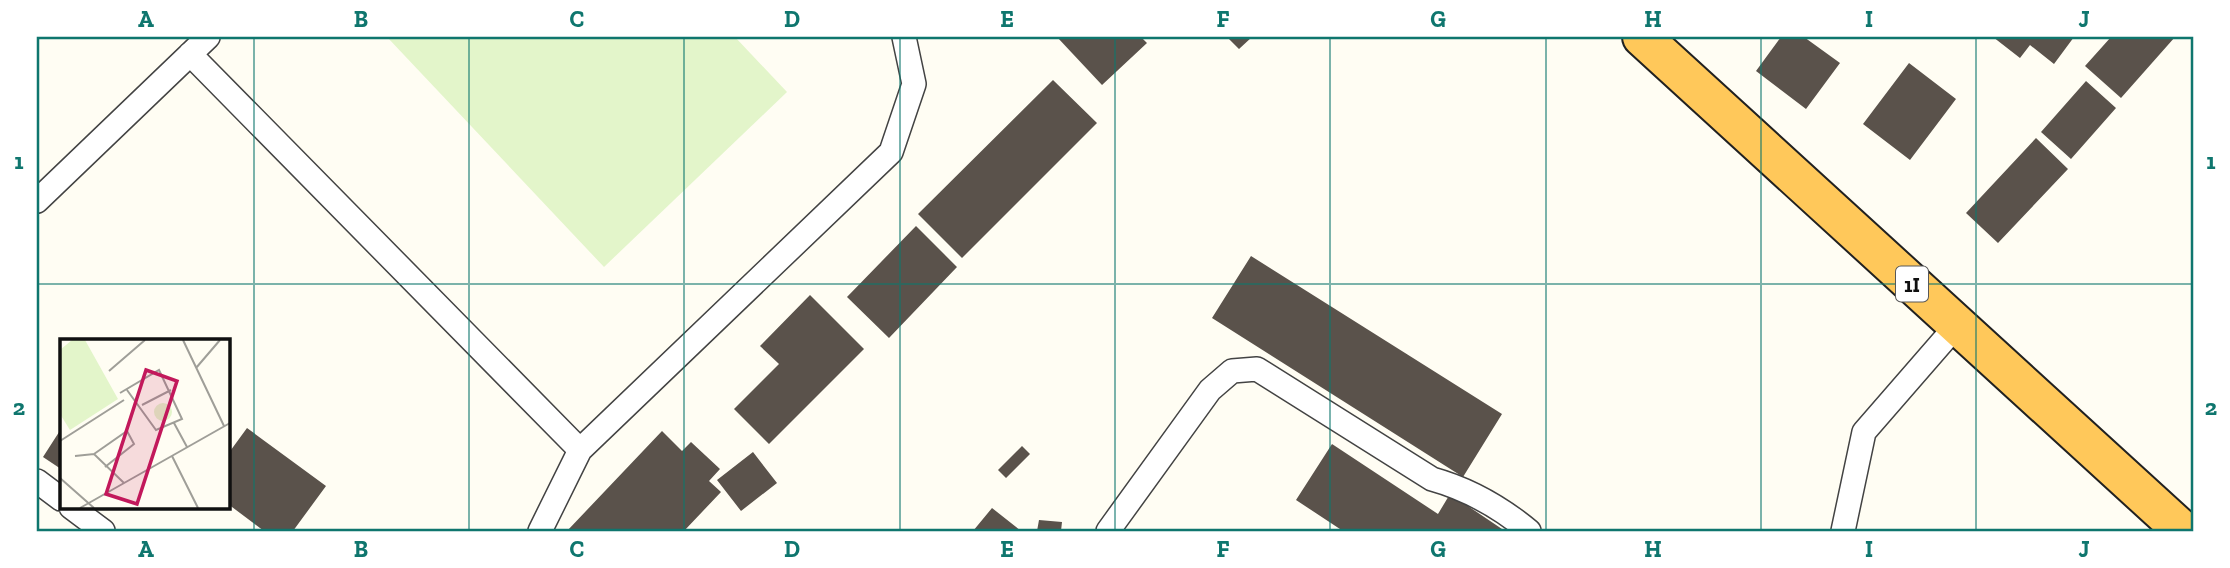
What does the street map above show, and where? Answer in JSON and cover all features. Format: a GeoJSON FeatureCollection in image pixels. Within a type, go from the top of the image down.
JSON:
{"type":"FeatureCollection","features":[{"type":"Feature","properties":{"kind":"highway","name":"1I"},"geometry":{"type":"LineString","coordinates":[[1642,37],[2183,531]]}},
{"type":"Feature","properties":{"kind":"lane"},"geometry":{"type":"LineString","coordinates":[[37,201],[208,37]]}},
{"type":"Feature","properties":{"kind":"lane"},"geometry":{"type":"LineString","coordinates":[[540,531],[580,450],[891,152],[914,84],[904,37]]}},
{"type":"Feature","properties":{"kind":"lane"},"geometry":{"type":"LineString","coordinates":[[190,54],[580,450]]}},
{"type":"Feature","properties":{"kind":"lane"},"geometry":{"type":"LineString","coordinates":[[1843,531],[1864,432],[1956,325]]}},
{"type":"Feature","properties":{"kind":"lane"},"geometry":{"type":"LineString","coordinates":[[1108,531],[1210,390],[1232,371],[1257,369],[1432,479],[1462,487],[1529,531]]}},
{"type":"Feature","properties":{"kind":"lane"},"geometry":{"type":"LineString","coordinates":[[37,481],[60,498]]}},
{"type":"Feature","properties":{"kind":"lane"},"geometry":{"type":"LineString","coordinates":[[72,508],[103,531]]}},
{"type":"Feature","properties":{"kind":"green space"},"geometry":{"type":"Polygon","coordinates":[[[387,37],[735,37],[787,92],[604,267],[387,37]]]}},
{"type":"Feature","properties":{"kind":"building"},"geometry":{"type":"Polygon","coordinates":[[[1057,37],[1141,37],[1147,43],[1102,85],[1057,37]]]}},
{"type":"Feature","properties":{"kind":"building"},"geometry":{"type":"Polygon","coordinates":[[[1227,37],[1252,37],[1239,49],[1227,37]]]}},
{"type":"Feature","properties":{"kind":"building"},"geometry":{"type":"Polygon","coordinates":[[[1781,37],[1804,37],[1840,63],[1806,109],[1756,71],[1781,37]]]}},
{"type":"Feature","properties":{"kind":"building"},"geometry":{"type":"Polygon","coordinates":[[[1993,37],[2074,37],[2054,64],[2030,45],[2020,58],[1993,37]]]}},
{"type":"Feature","properties":{"kind":"building"},"geometry":{"type":"Polygon","coordinates":[[[2111,37],[2175,37],[2121,98],[2085,66],[2111,37]]]}},
{"type":"Feature","properties":{"kind":"building"},"geometry":{"type":"Polygon","coordinates":[[[1909,63],[1956,99],[1910,160],[1863,124],[1909,63]]]}},
{"type":"Feature","properties":{"kind":"building"},"geometry":{"type":"Polygon","coordinates":[[[1053,80],[1097,123],[962,258],[918,214],[1053,80]]]}},
{"type":"Feature","properties":{"kind":"building"},"geometry":{"type":"Polygon","coordinates":[[[2086,81],[2116,108],[2071,159],[2041,132],[2086,81]]]}},
{"type":"Feature","properties":{"kind":"building"},"geometry":{"type":"Polygon","coordinates":[[[2036,138],[2068,169],[1998,243],[1966,213],[2036,138]]]}},
{"type":"Feature","properties":{"kind":"building"},"geometry":{"type":"Polygon","coordinates":[[[916,226],[957,267],[889,338],[847,297],[916,226]]]}},
{"type":"Feature","properties":{"kind":"building"},"geometry":{"type":"Polygon","coordinates":[[[1251,256],[1502,414],[1463,477],[1212,318],[1251,256]]]}},
{"type":"Feature","properties":{"kind":"building"},"geometry":{"type":"Polygon","coordinates":[[[810,295],[864,349],[769,444],[734,409],[779,364],[760,346],[810,295]]]}},
{"type":"Feature","properties":{"kind":"building"},"geometry":{"type":"Polygon","coordinates":[[[247,428],[326,486],[293,531],[264,531],[229,505],[229,453],[247,428]]]}},
{"type":"Feature","properties":{"kind":"building"},"geometry":{"type":"Polygon","coordinates":[[[60,431],[60,468],[43,457],[60,431]]]}},
{"type":"Feature","properties":{"kind":"building"},"geometry":{"type":"Polygon","coordinates":[[[662,431],[682,451],[691,442],[720,469],[709,481],[721,492],[684,531],[567,531],[662,431]]]}},
{"type":"Feature","properties":{"kind":"building"},"geometry":{"type":"Polygon","coordinates":[[[1332,444],[1438,514],[1450,494],[1502,529],[1501,531],[1343,531],[1296,500],[1332,444]]]}},
{"type":"Feature","properties":{"kind":"building"},"geometry":{"type":"Polygon","coordinates":[[[1022,446],[1030,454],[1006,478],[998,470],[1022,446]]]}},
{"type":"Feature","properties":{"kind":"building"},"geometry":{"type":"Polygon","coordinates":[[[753,452],[777,483],[741,511],[717,480],[753,452]]]}},
{"type":"Feature","properties":{"kind":"building"},"geometry":{"type":"Polygon","coordinates":[[[992,508],[1021,531],[973,531],[992,508]]]}},
{"type":"Feature","properties":{"kind":"building"},"geometry":{"type":"Polygon","coordinates":[[[1039,520],[1062,522],[1061,531],[1037,531],[1039,520]]]}}]}
